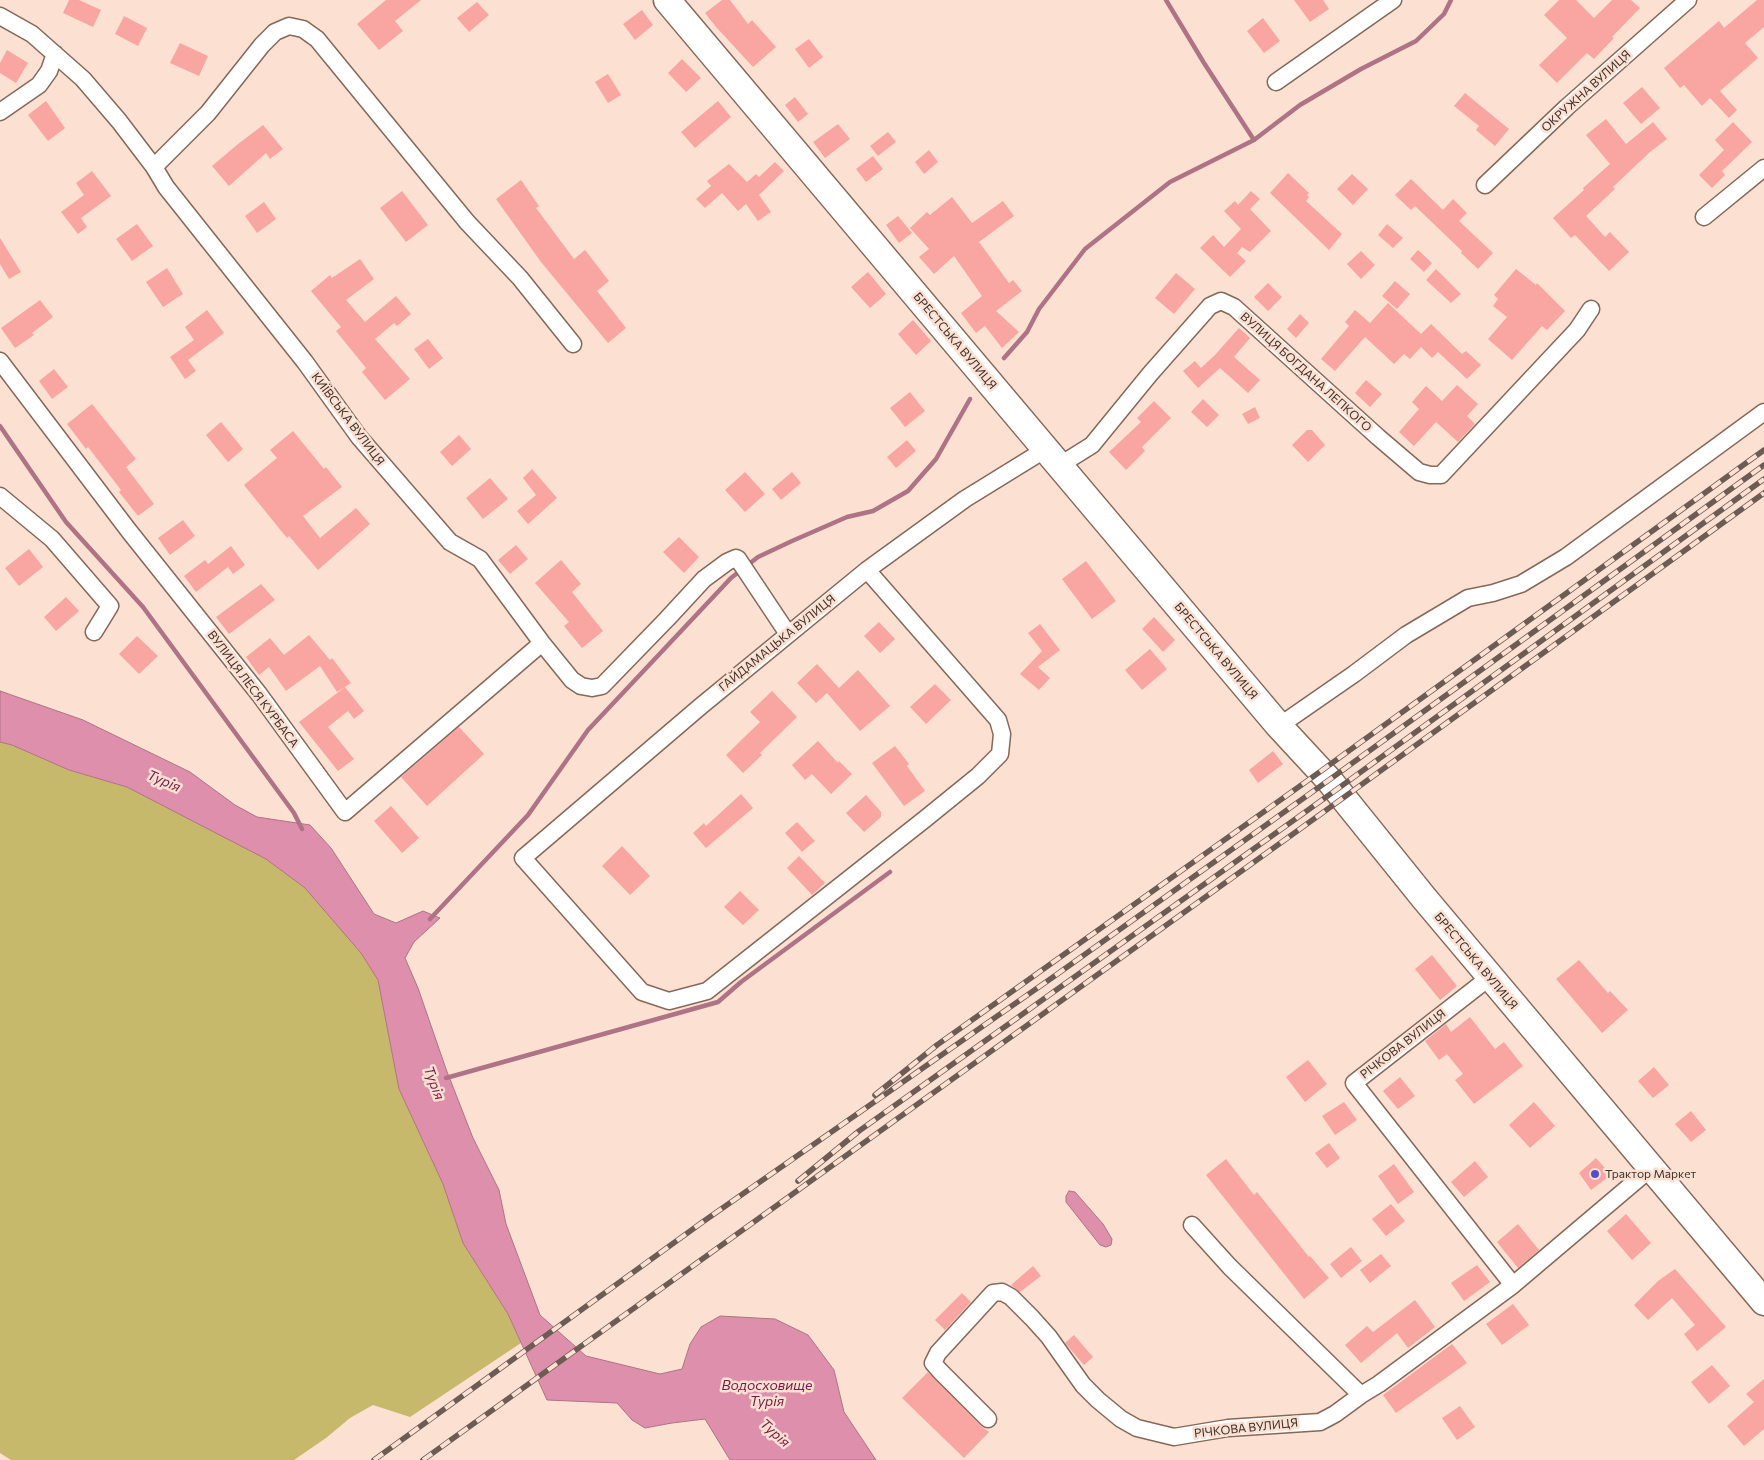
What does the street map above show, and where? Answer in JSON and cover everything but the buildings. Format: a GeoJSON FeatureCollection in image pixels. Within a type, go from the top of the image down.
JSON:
{"type":"FeatureCollection","features":[{"type":"Feature","properties":{"kind":"main road","name":"БРЕСТСЬКА ВУЛИЦЯ"},"geometry":{"type":"LineString","coordinates":[[667,0],[1279,726],[1329,780],[1424,898],[1650,1169],[1764,1302]]}},
{"type":"Feature","properties":{"kind":"street"},"geometry":{"type":"LineString","coordinates":[[1276,82],[1393,0]]}},
{"type":"Feature","properties":{"kind":"street","name":"ОКРУЖНА ВУЛИЦЯ"},"geometry":{"type":"LineString","coordinates":[[1485,185],[1568,107],[1688,0]]}},
{"type":"Feature","properties":{"kind":"street","name":"КИЇВСЬКА ВУЛИЦЯ"},"geometry":{"type":"LineString","coordinates":[[0,16],[32,34],[83,79],[119,121],[154,167],[166,187],[305,362],[359,437],[450,542],[480,559],[572,680],[581,686],[592,688],[602,686],[704,579],[727,562],[738,559],[788,634]]}},
{"type":"Feature","properties":{"kind":"street"},"geometry":{"type":"LineString","coordinates":[[154,167],[208,113],[262,45],[275,32],[289,26],[303,29],[318,39],[466,222],[520,278],[573,344]]}},
{"type":"Feature","properties":{"kind":"street"},"geometry":{"type":"LineString","coordinates":[[0,112],[39,85],[49,71],[55,54]]}},
{"type":"Feature","properties":{"kind":"street"},"geometry":{"type":"LineString","coordinates":[[1704,216],[1764,168]]}},
{"type":"Feature","properties":{"kind":"street","name":"ВУЛИЦЯ БОГДАНА ЛЕПКОГО"},"geometry":{"type":"LineString","coordinates":[[1053,457],[1092,445],[1150,374],[1210,306],[1222,301],[1234,307],[1419,472],[1441,475],[1577,330],[1591,309]]}},
{"type":"Feature","properties":{"kind":"street","name":"ВУЛИЦЯ ЛЕСЯ КУРБАСА"},"geometry":{"type":"LineString","coordinates":[[0,362],[129,531],[259,694],[345,812],[542,643]]}},
{"type":"Feature","properties":{"kind":"street"},"geometry":{"type":"LineString","coordinates":[[1279,726],[1406,635],[1468,598],[1493,593],[1521,584],[1566,557],[1764,412]]}},
{"type":"Feature","properties":{"kind":"street","name":"ГАЙДАМАЦЬКА ВУЛИЦЯ"},"geometry":{"type":"LineString","coordinates":[[867,570],[998,720],[1002,734],[1000,754],[978,776],[865,868],[708,991],[669,1001],[642,992],[523,858],[701,706],[867,570],[965,499],[1053,457]]}},
{"type":"Feature","properties":{"kind":"street"},"geometry":{"type":"LineString","coordinates":[[0,496],[52,539],[110,606],[94,632]]}},
{"type":"Feature","properties":{"kind":"street","name":"РІЧКОВА ВУЛИЦЯ"},"geometry":{"type":"LineString","coordinates":[[1490,977],[1354,1083],[1513,1286]]}},
{"type":"Feature","properties":{"kind":"street","name":"РІЧКОВА ВУЛИЦЯ"},"geometry":{"type":"LineString","coordinates":[[988,1419],[933,1363],[938,1353],[993,1293],[1002,1292],[1011,1297],[1049,1337],[1083,1385],[1098,1400],[1137,1428],[1174,1437],[1228,1428],[1320,1422],[1379,1384],[1513,1286],[1650,1169]]}},
{"type":"Feature","properties":{"kind":"street"},"geometry":{"type":"LineString","coordinates":[[1192,1225],[1230,1267],[1361,1394]]}},
{"type":"Feature","properties":{"kind":"shaded area"},"geometry":{"type":"Polygon","coordinates":[[[0,742],[12,745],[69,770],[127,787],[266,859],[305,888],[334,920],[361,953],[378,980],[399,1089],[443,1184],[463,1243],[508,1314],[521,1343],[410,1417],[373,1405],[350,1418],[326,1438],[294,1460],[11,1460],[0,1453],[0,742]]]}},
{"type":"Feature","properties":{"kind":"water","name":"Водосховище Турія"},"geometry":{"type":"Polygon","coordinates":[[[0,691],[83,720],[190,772],[235,805],[257,817],[310,825],[331,848],[374,914],[396,923],[423,911],[440,918],[414,942],[405,958],[418,988],[446,1069],[473,1138],[499,1190],[506,1224],[540,1315],[586,1356],[660,1374],[682,1369],[690,1344],[701,1327],[720,1316],[775,1319],[808,1335],[834,1370],[844,1412],[876,1460],[730,1460],[705,1419],[645,1428],[632,1420],[617,1403],[547,1400],[508,1314],[463,1243],[443,1184],[399,1089],[378,980],[361,953],[305,888],[266,859],[127,787],[69,770],[12,745],[0,742],[0,691]]]}},
{"type":"Feature","properties":{"kind":"water"},"geometry":{"type":"Polygon","coordinates":[[[1069,1191],[1075,1192],[1103,1224],[1112,1239],[1111,1245],[1106,1247],[1100,1245],[1066,1202],[1066,1196],[1069,1191]]]}},
{"type":"Feature","properties":{"kind":"waterway"},"geometry":{"type":"LineString","coordinates":[[1166,0],[1254,140]]}},
{"type":"Feature","properties":{"kind":"waterway"},"geometry":{"type":"LineString","coordinates":[[1004,358],[1027,332],[1039,309],[1085,249],[1170,182],[1254,140],[1300,105],[1361,69],[1416,41],[1444,14],[1451,0]]}},
{"type":"Feature","properties":{"kind":"waterway"},"geometry":{"type":"LineString","coordinates":[[430,919],[528,815],[588,730],[731,578],[758,557],[847,517],[873,511],[908,491],[936,459],[970,399]]}},
{"type":"Feature","properties":{"kind":"waterway"},"geometry":{"type":"LineString","coordinates":[[0,426],[66,522],[143,607],[294,813],[302,829]]}},
{"type":"Feature","properties":{"kind":"waterway","name":"Турія"},"geometry":{"type":"LineString","coordinates":[[446,1078],[718,1002],[741,982],[890,872]]}},
{"type":"Feature","properties":{"kind":"railway"},"geometry":{"type":"LineString","coordinates":[[875,1095],[937,1045],[1321,771],[1764,450]]}},
{"type":"Feature","properties":{"kind":"railway"},"geometry":{"type":"LineString","coordinates":[[374,1460],[704,1221],[1056,975],[1329,780],[1764,465]]}},
{"type":"Feature","properties":{"kind":"railway"},"geometry":{"type":"LineString","coordinates":[[798,1181],[859,1131],[1336,790],[1764,479]]}},
{"type":"Feature","properties":{"kind":"railway"},"geometry":{"type":"LineString","coordinates":[[423,1460],[1764,493]]}},
{"type":"Feature","properties":{"kind":"place","name":"Трактор Маркет"},"geometry":{"type":"Point","coordinates":[1595,1174]}}]}
